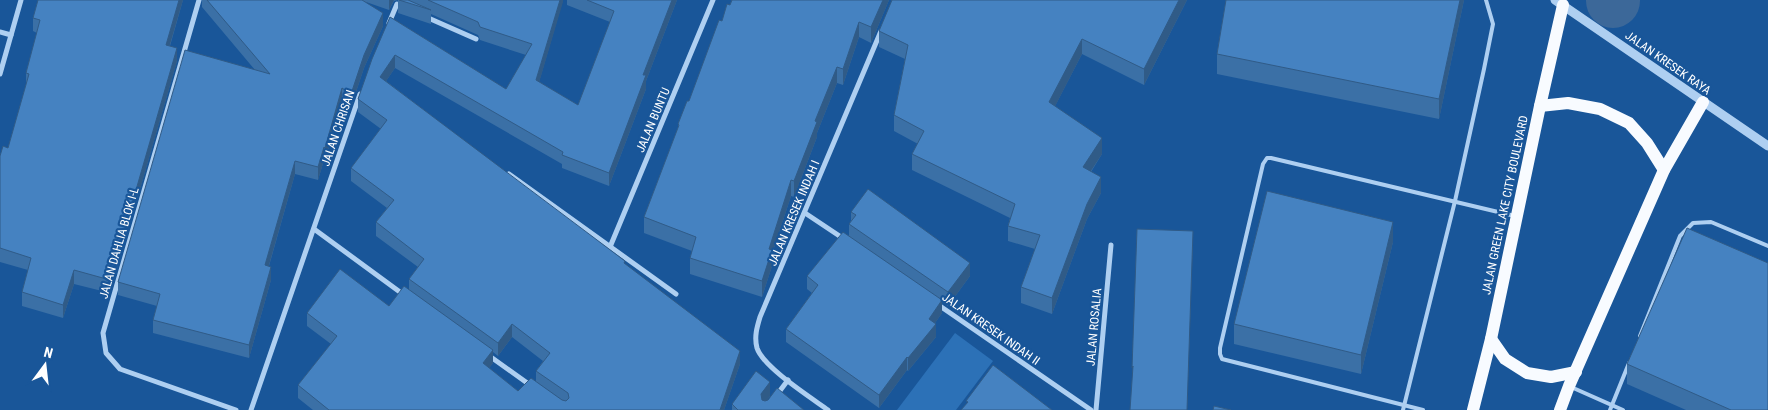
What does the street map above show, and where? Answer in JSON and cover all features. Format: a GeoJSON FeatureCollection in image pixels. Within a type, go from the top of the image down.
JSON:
{"type":"FeatureCollection","features":[{"type":"Feature","properties":{"kind":"main road","name":"JALAN GREEN LAKE CITY BOULEVARD"},"geometry":{"type":"LineString","coordinates":[[1473,410],[1492,339],[1540,106],[1559,3]]}},
{"type":"Feature","properties":{"kind":"main road"},"geometry":{"type":"LineString","coordinates":[[1560,410],[1664,170],[1703,102]]}},
{"type":"Feature","properties":{"kind":"main road"},"geometry":{"type":"LineString","coordinates":[[1540,106],[1568,103],[1600,110],[1629,123],[1647,143],[1664,170]]}},
{"type":"Feature","properties":{"kind":"main road"},"geometry":{"type":"LineString","coordinates":[[1492,339],[1506,359],[1527,373],[1551,377],[1576,372]]}},
{"type":"Feature","properties":{"kind":"street"},"geometry":{"type":"LineString","coordinates":[[0,74],[21,0]]}},
{"type":"Feature","properties":{"kind":"street","name":"JALAN DAHLIA BLOK I-L"},"geometry":{"type":"LineString","coordinates":[[200,0],[103,333],[106,353],[120,369],[236,410]]}},
{"type":"Feature","properties":{"kind":"street","name":"JALAN BUNTU"},"geometry":{"type":"LineString","coordinates":[[610,247],[713,0]]}},
{"type":"Feature","properties":{"kind":"street"},"geometry":{"type":"LineString","coordinates":[[386,29],[398,2],[406,8]]}},
{"type":"Feature","properties":{"kind":"street","name":"JALAN KRESEK RAYA"},"geometry":{"type":"LineString","coordinates":[[1559,3],[1768,146]]}},
{"type":"Feature","properties":{"kind":"street"},"geometry":{"type":"LineString","coordinates":[[423,16],[476,39]]}},
{"type":"Feature","properties":{"kind":"street","name":"JALAN KRESEK INDAH I"},"geometry":{"type":"LineString","coordinates":[[828,410],[763,360],[757,348],[756,331],[760,317],[883,26]]}},
{"type":"Feature","properties":{"kind":"street"},"geometry":{"type":"LineString","coordinates":[[0,32],[11,35]]}},
{"type":"Feature","properties":{"kind":"street","name":"JALAN CHRISAN"},"geometry":{"type":"LineString","coordinates":[[252,410],[362,89]]}},
{"type":"Feature","properties":{"kind":"street"},"geometry":{"type":"LineString","coordinates":[[503,170],[676,294]]}},
{"type":"Feature","properties":{"kind":"street"},"geometry":{"type":"LineString","coordinates":[[805,213],[846,241]]}},
{"type":"Feature","properties":{"kind":"street"},"geometry":{"type":"LineString","coordinates":[[314,229],[408,297]]}},
{"type":"Feature","properties":{"kind":"street","name":"JALAN ROSALIA"},"geometry":{"type":"LineString","coordinates":[[1096,410],[1111,245]]}},
{"type":"Feature","properties":{"kind":"street","name":"JALAN KRESEK INDAH II"},"geometry":{"type":"LineString","coordinates":[[936,303],[1091,410]]}},
{"type":"Feature","properties":{"kind":"street"},"geometry":{"type":"LineString","coordinates":[[487,354],[534,388]]}},
{"type":"Feature","properties":{"kind":"street"},"geometry":{"type":"LineString","coordinates":[[772,402],[788,380]]}},
{"type":"Feature","properties":{"kind":"lane"},"geometry":{"type":"LineString","coordinates":[[1404,408],[1455,201],[1493,24],[1486,0]]}},
{"type":"Feature","properties":{"kind":"lane"},"geometry":{"type":"LineString","coordinates":[[1424,410],[1404,408],[1222,359],[1220,348],[1263,164],[1268,158],[1271,158],[1517,216]]}},
{"type":"Feature","properties":{"kind":"lane"},"geometry":{"type":"LineString","coordinates":[[1637,343],[1680,236],[1693,224],[1711,222],[1768,246]]}},
{"type":"Feature","properties":{"kind":"lane"},"geometry":{"type":"LineString","coordinates":[[1611,408],[1630,361]]}},
{"type":"Feature","properties":{"kind":"lane"},"geometry":{"type":"LineString","coordinates":[[1569,386],[1611,408],[1623,410]]}},
{"type":"Feature","properties":{"kind":"shaded area"},"geometry":{"type":"Polygon","coordinates":[[[955,333],[993,361],[956,410],[897,410],[955,333]]]}},
{"type":"Feature","properties":{"kind":"building"},"geometry":{"type":"Polygon","coordinates":[[[38,0],[179,0],[166,45],[177,48],[110,280],[74,270],[63,305],[22,292],[31,258],[0,248],[0,156],[3,146],[8,148],[29,74],[26,73],[40,20],[33,18],[38,0]]]}},
{"type":"Feature","properties":{"kind":"building"},"geometry":{"type":"Polygon","coordinates":[[[207,0],[362,0],[383,13],[364,55],[351,94],[342,88],[318,167],[295,161],[265,265],[271,267],[249,345],[153,320],[160,294],[118,282],[185,50],[270,74],[207,0]]]}},
{"type":"Feature","properties":{"kind":"building"},"geometry":{"type":"Polygon","coordinates":[[[399,0],[408,0],[431,10],[399,0]]]}},
{"type":"Feature","properties":{"kind":"building"},"geometry":{"type":"Polygon","coordinates":[[[428,0],[560,0],[536,80],[578,105],[614,11],[587,0],[672,0],[643,75],[646,75],[609,173],[562,155],[563,152],[395,55],[380,77],[625,261],[624,263],[740,351],[720,410],[329,410],[298,385],[337,336],[307,313],[340,269],[389,306],[404,286],[493,350],[483,363],[518,391],[531,378],[562,400],[566,401],[569,398],[568,393],[536,371],[550,353],[512,324],[498,343],[409,279],[424,259],[376,222],[394,200],[351,168],[387,120],[358,99],[390,17],[506,89],[532,44],[480,27],[478,22],[428,0]]]}},
{"type":"Feature","properties":{"kind":"building"},"geometry":{"type":"Polygon","coordinates":[[[732,0],[883,0],[871,27],[859,22],[843,69],[837,67],[815,121],[817,122],[794,181],[791,180],[769,249],[772,250],[762,281],[690,258],[696,237],[644,217],[719,20],[722,21],[727,4],[730,5],[732,0]]]}},
{"type":"Feature","properties":{"kind":"building"},"geometry":{"type":"Polygon","coordinates":[[[892,0],[1179,0],[1144,69],[1082,39],[1049,102],[1102,138],[1083,167],[1101,177],[1087,204],[1052,298],[1021,287],[1040,235],[1008,226],[1015,204],[912,154],[924,131],[894,115],[908,45],[879,31],[892,0]]]}},
{"type":"Feature","properties":{"kind":"building"},"geometry":{"type":"Polygon","coordinates":[[[1226,0],[1460,0],[1439,99],[1217,54],[1226,0]]]}},
{"type":"Feature","properties":{"kind":"building"},"geometry":{"type":"Polygon","coordinates":[[[868,189],[970,263],[948,292],[849,224],[856,215],[851,212],[868,189]]]}},
{"type":"Feature","properties":{"kind":"building"},"geometry":{"type":"Polygon","coordinates":[[[1267,191],[1393,222],[1361,355],[1234,324],[1267,191]]]}},
{"type":"Feature","properties":{"kind":"building"},"geometry":{"type":"Polygon","coordinates":[[[1687,228],[1768,263],[1768,410],[1731,410],[1627,364],[1687,228]]]}},
{"type":"Feature","properties":{"kind":"building"},"geometry":{"type":"Polygon","coordinates":[[[1137,229],[1193,231],[1187,410],[1130,410],[1137,229]]]}},
{"type":"Feature","properties":{"kind":"building"},"geometry":{"type":"Polygon","coordinates":[[[843,232],[942,300],[929,319],[936,324],[907,357],[879,395],[786,329],[818,285],[807,276],[843,232]]]}},
{"type":"Feature","properties":{"kind":"building"},"geometry":{"type":"Polygon","coordinates":[[[993,365],[1052,410],[961,410],[993,365]]]}},
{"type":"Feature","properties":{"kind":"building"},"geometry":{"type":"Polygon","coordinates":[[[756,371],[770,382],[761,394],[762,400],[768,400],[777,388],[804,410],[738,410],[732,404],[756,371]]]}},
{"type":"Feature","properties":{"kind":"building"},"geometry":{"type":"Polygon","coordinates":[[[1214,406],[1231,410],[1213,410],[1214,406]]]}}]}
